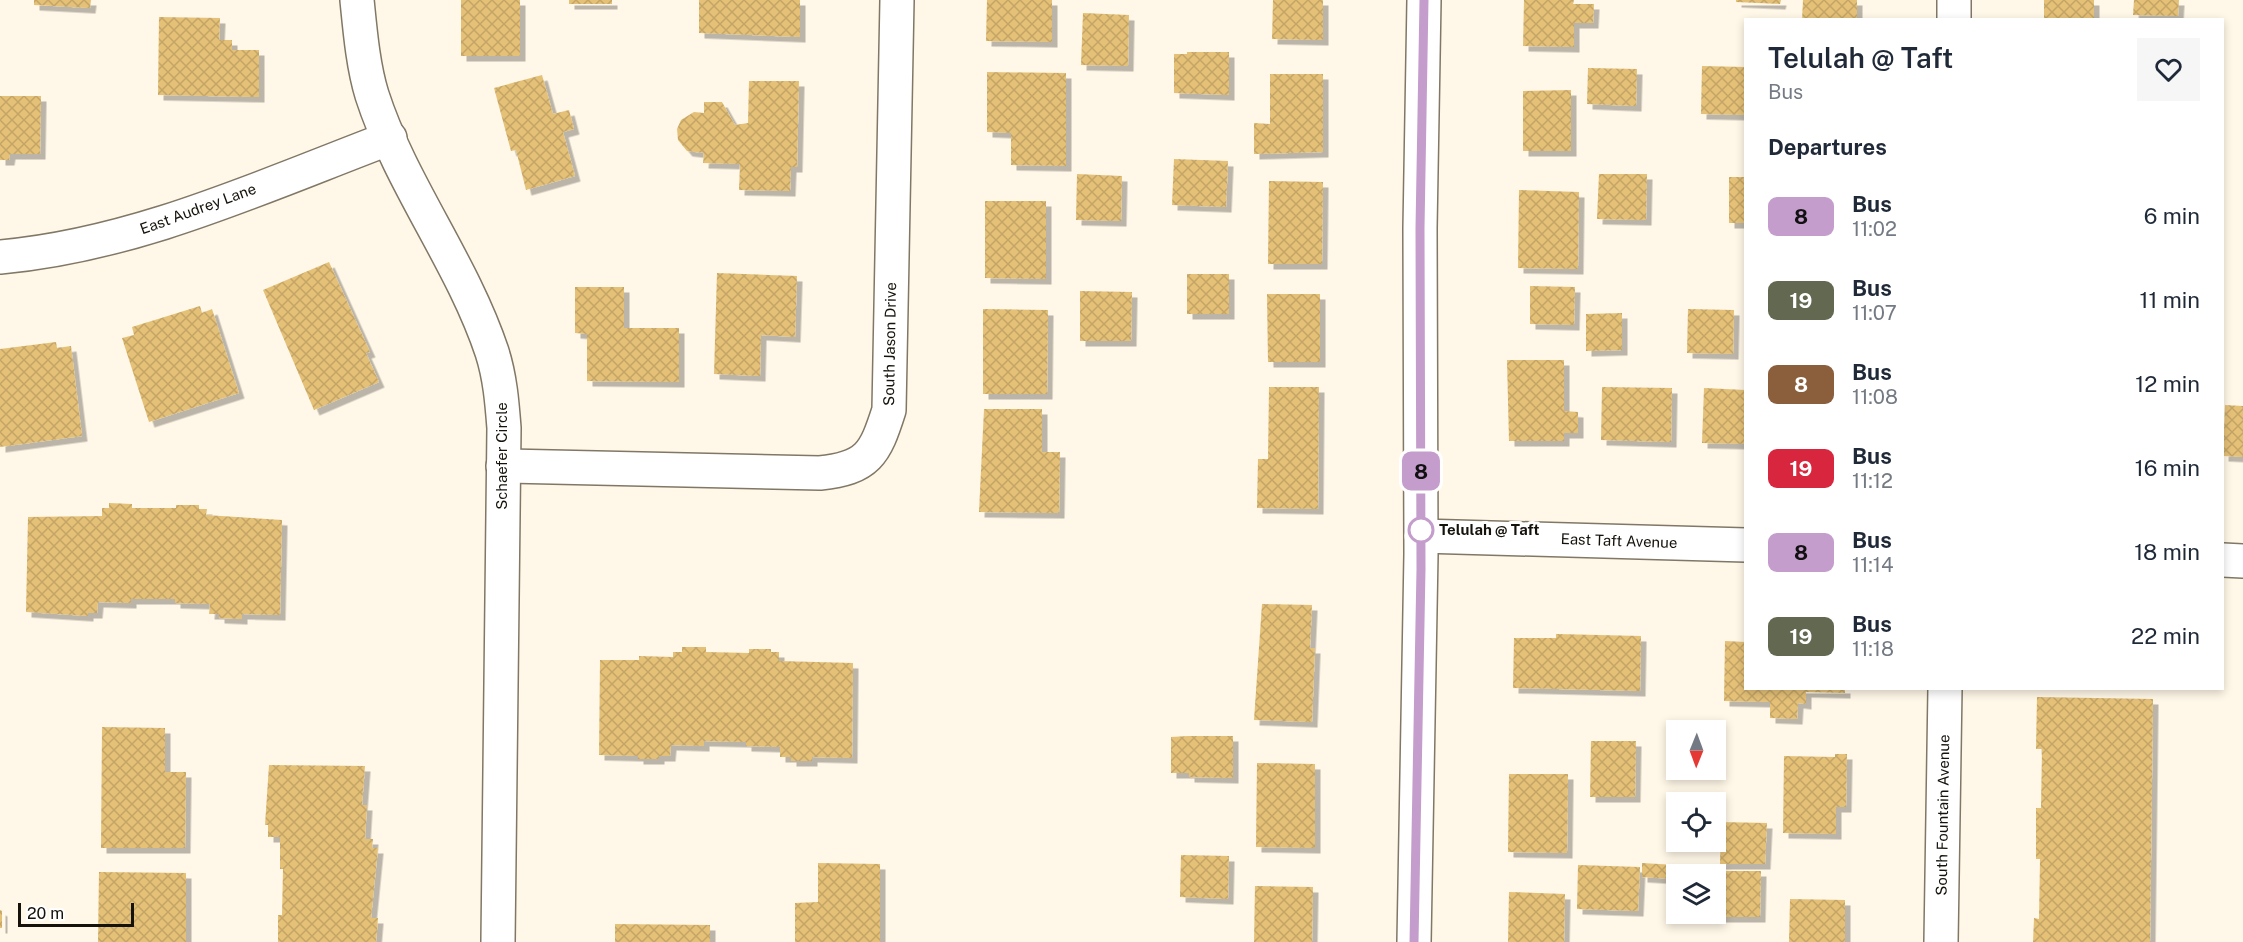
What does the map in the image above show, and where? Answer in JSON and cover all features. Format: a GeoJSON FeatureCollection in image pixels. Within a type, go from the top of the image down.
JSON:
{"type":"FeatureCollection","features":[{"type":"Feature","properties":{"kind":"street","name":"Schaefer Circle"},"geometry":{"type":"LineString","coordinates":[[357,0],[371,93],[390,138],[457,273],[491,351],[502,392],[504,428],[498,942]]}},
{"type":"Feature","properties":{"kind":"street","name":"South Jason Drive"},"geometry":{"type":"LineString","coordinates":[[503,466],[820,473],[846,470],[865,461],[878,443],[889,410],[897,0]]}},
{"type":"Feature","properties":{"kind":"street"},"geometry":{"type":"LineString","coordinates":[[1414,942],[1421,536],[1420,228],[1424,0]]}},
{"type":"Feature","properties":{"kind":"street"},"geometry":{"type":"LineString","coordinates":[[1954,0],[1954,18]]}},
{"type":"Feature","properties":{"kind":"street","name":"East Audrey Lane"},"geometry":{"type":"LineString","coordinates":[[0,257],[84,244],[152,227],[390,138]]}},
{"type":"Feature","properties":{"kind":"street","name":"East Taft Avenue"},"geometry":{"type":"LineString","coordinates":[[1421,536],[1744,545]]}},
{"type":"Feature","properties":{"kind":"street"},"geometry":{"type":"LineString","coordinates":[[2224,561],[2243,561]]}},
{"type":"Feature","properties":{"kind":"street","name":"South Fountain Avenue"},"geometry":{"type":"LineString","coordinates":[[1941,942],[1945,690]]}},
{"type":"Feature","properties":{"kind":"building"},"geometry":{"type":"Polygon","coordinates":[[[34,0],[91,0],[90,8],[34,5],[34,0]]]}},
{"type":"Feature","properties":{"kind":"building"},"geometry":{"type":"Polygon","coordinates":[[[461,0],[520,0],[520,56],[461,56],[461,0]]]}},
{"type":"Feature","properties":{"kind":"building"},"geometry":{"type":"Polygon","coordinates":[[[569,0],[612,0],[612,4],[569,4],[569,0]]]}},
{"type":"Feature","properties":{"kind":"building"},"geometry":{"type":"Polygon","coordinates":[[[699,0],[800,0],[800,37],[699,33],[699,0]]]}},
{"type":"Feature","properties":{"kind":"building"},"geometry":{"type":"Polygon","coordinates":[[[987,0],[1052,0],[1052,42],[986,41],[987,0]]]}},
{"type":"Feature","properties":{"kind":"building"},"geometry":{"type":"Polygon","coordinates":[[[1273,0],[1323,0],[1323,40],[1272,39],[1273,0]]]}},
{"type":"Feature","properties":{"kind":"building"},"geometry":{"type":"Polygon","coordinates":[[[1524,0],[1574,0],[1573,4],[1594,4],[1593,23],[1574,23],[1574,47],[1523,46],[1524,0]]]}},
{"type":"Feature","properties":{"kind":"building"},"geometry":{"type":"Polygon","coordinates":[[[1736,0],[1781,0],[1780,4],[1736,2],[1736,0]]]}},
{"type":"Feature","properties":{"kind":"building"},"geometry":{"type":"Polygon","coordinates":[[[1803,0],[1857,0],[1857,18],[1802,18],[1803,0]]]}},
{"type":"Feature","properties":{"kind":"building"},"geometry":{"type":"Polygon","coordinates":[[[2044,0],[2094,0],[2094,18],[2044,18],[2044,0]]]}},
{"type":"Feature","properties":{"kind":"building"},"geometry":{"type":"Polygon","coordinates":[[[2134,0],[2179,0],[2178,16],[2133,15],[2134,0]]]}},
{"type":"Feature","properties":{"kind":"building"},"geometry":{"type":"Polygon","coordinates":[[[1083,13],[1129,15],[1128,66],[1081,65],[1083,13]]]}},
{"type":"Feature","properties":{"kind":"building"},"geometry":{"type":"Polygon","coordinates":[[[159,17],[220,18],[219,40],[232,40],[232,50],[259,50],[259,97],[158,95],[159,17]]]}},
{"type":"Feature","properties":{"kind":"building"},"geometry":{"type":"Polygon","coordinates":[[[1187,52],[1229,52],[1229,95],[1174,93],[1174,54],[1187,54],[1187,52]]]}},
{"type":"Feature","properties":{"kind":"building"},"geometry":{"type":"Polygon","coordinates":[[[1702,66],[1744,67],[1744,115],[1701,114],[1702,66]]]}},
{"type":"Feature","properties":{"kind":"building"},"geometry":{"type":"Polygon","coordinates":[[[1588,68],[1637,69],[1636,106],[1587,104],[1588,68]]]}},
{"type":"Feature","properties":{"kind":"building"},"geometry":{"type":"Polygon","coordinates":[[[987,72],[1066,73],[1066,166],[1011,165],[1011,133],[987,132],[987,72]]]}},
{"type":"Feature","properties":{"kind":"building"},"geometry":{"type":"Polygon","coordinates":[[[1270,74],[1323,74],[1323,152],[1254,154],[1254,123],[1270,124],[1270,74]]]}},
{"type":"Feature","properties":{"kind":"building"},"geometry":{"type":"Polygon","coordinates":[[[542,75],[553,114],[569,110],[574,129],[563,132],[575,176],[526,190],[516,150],[511,151],[494,88],[542,75]]]}},
{"type":"Feature","properties":{"kind":"building"},"geometry":{"type":"Polygon","coordinates":[[[749,81],[799,81],[797,167],[791,167],[790,191],[739,190],[740,164],[703,163],[704,153],[687,151],[678,140],[677,129],[681,120],[694,112],[704,113],[704,102],[722,102],[735,125],[748,123],[749,81]]]}},
{"type":"Feature","properties":{"kind":"building"},"geometry":{"type":"Polygon","coordinates":[[[1571,90],[1571,151],[1523,151],[1523,91],[1571,90]]]}},
{"type":"Feature","properties":{"kind":"building"},"geometry":{"type":"Polygon","coordinates":[[[0,96],[41,96],[40,154],[10,154],[9,160],[0,160],[0,96]]]}},
{"type":"Feature","properties":{"kind":"building"},"geometry":{"type":"Polygon","coordinates":[[[1174,159],[1228,161],[1226,207],[1172,205],[1174,159]]]}},
{"type":"Feature","properties":{"kind":"building"},"geometry":{"type":"Polygon","coordinates":[[[1077,174],[1122,176],[1121,221],[1076,220],[1077,174]]]}},
{"type":"Feature","properties":{"kind":"building"},"geometry":{"type":"Polygon","coordinates":[[[1599,174],[1647,174],[1646,220],[1597,219],[1599,174]]]}},
{"type":"Feature","properties":{"kind":"building"},"geometry":{"type":"Polygon","coordinates":[[[1729,177],[1744,177],[1744,223],[1729,223],[1729,177]]]}},
{"type":"Feature","properties":{"kind":"building"},"geometry":{"type":"Polygon","coordinates":[[[1269,181],[1323,182],[1322,264],[1268,264],[1269,181]]]}},
{"type":"Feature","properties":{"kind":"building"},"geometry":{"type":"Polygon","coordinates":[[[1519,190],[1579,192],[1578,269],[1518,268],[1519,190]]]}},
{"type":"Feature","properties":{"kind":"building"},"geometry":{"type":"Polygon","coordinates":[[[985,201],[1046,201],[1046,279],[985,278],[985,201]]]}},
{"type":"Feature","properties":{"kind":"building"},"geometry":{"type":"Polygon","coordinates":[[[329,262],[370,352],[366,353],[379,382],[314,410],[263,290],[329,262]]]}},
{"type":"Feature","properties":{"kind":"building"},"geometry":{"type":"Polygon","coordinates":[[[717,273],[797,276],[795,337],[761,335],[760,376],[714,374],[717,273]]]}},
{"type":"Feature","properties":{"kind":"building"},"geometry":{"type":"Polygon","coordinates":[[[1187,274],[1229,274],[1229,314],[1187,314],[1187,274]]]}},
{"type":"Feature","properties":{"kind":"building"},"geometry":{"type":"Polygon","coordinates":[[[1530,286],[1575,287],[1574,325],[1530,324],[1530,286]]]}},
{"type":"Feature","properties":{"kind":"building"},"geometry":{"type":"Polygon","coordinates":[[[575,287],[624,287],[624,328],[679,328],[679,382],[587,381],[587,334],[575,333],[575,287]]]}},
{"type":"Feature","properties":{"kind":"building"},"geometry":{"type":"Polygon","coordinates":[[[1080,291],[1132,292],[1131,341],[1080,341],[1080,291]]]}},
{"type":"Feature","properties":{"kind":"building"},"geometry":{"type":"Polygon","coordinates":[[[1267,294],[1320,294],[1320,362],[1268,362],[1267,294]]]}},
{"type":"Feature","properties":{"kind":"building"},"geometry":{"type":"Polygon","coordinates":[[[200,306],[202,313],[212,309],[239,393],[149,422],[122,338],[134,335],[132,327],[200,306]]]}},
{"type":"Feature","properties":{"kind":"building"},"geometry":{"type":"Polygon","coordinates":[[[983,309],[1048,310],[1047,394],[983,394],[983,309]]]}},
{"type":"Feature","properties":{"kind":"building"},"geometry":{"type":"Polygon","coordinates":[[[1688,309],[1734,310],[1733,354],[1687,353],[1688,309]]]}},
{"type":"Feature","properties":{"kind":"building"},"geometry":{"type":"Polygon","coordinates":[[[1622,313],[1622,350],[1586,351],[1586,314],[1622,313]]]}},
{"type":"Feature","properties":{"kind":"building"},"geometry":{"type":"Polygon","coordinates":[[[56,342],[57,348],[71,346],[82,436],[0,447],[0,349],[56,342]]]}},
{"type":"Feature","properties":{"kind":"building"},"geometry":{"type":"Polygon","coordinates":[[[1507,360],[1564,360],[1564,411],[1578,412],[1578,433],[1564,433],[1564,441],[1509,441],[1507,360]]]}},
{"type":"Feature","properties":{"kind":"building"},"geometry":{"type":"Polygon","coordinates":[[[1269,387],[1319,387],[1318,509],[1257,508],[1258,459],[1268,459],[1269,387]]]}},
{"type":"Feature","properties":{"kind":"building"},"geometry":{"type":"Polygon","coordinates":[[[1602,387],[1672,388],[1671,442],[1601,440],[1602,387]]]}},
{"type":"Feature","properties":{"kind":"building"},"geometry":{"type":"Polygon","coordinates":[[[1704,388],[1744,390],[1744,444],[1702,443],[1704,388]]]}},
{"type":"Feature","properties":{"kind":"building"},"geometry":{"type":"Polygon","coordinates":[[[2225,405],[2243,406],[2243,457],[2224,456],[2225,405]]]}},
{"type":"Feature","properties":{"kind":"building"},"geometry":{"type":"Polygon","coordinates":[[[984,409],[1042,409],[1042,452],[1060,452],[1059,513],[979,512],[984,409]]]}},
{"type":"Feature","properties":{"kind":"building"},"geometry":{"type":"Polygon","coordinates":[[[109,503],[132,504],[132,508],[176,508],[176,505],[199,505],[199,509],[207,509],[206,515],[282,520],[280,615],[242,614],[242,619],[219,618],[219,614],[209,614],[210,604],[175,603],[175,599],[131,599],[131,603],[98,602],[97,613],[88,613],[88,616],[26,612],[28,517],[102,516],[102,508],[109,508],[109,503]]]}},
{"type":"Feature","properties":{"kind":"building"},"geometry":{"type":"Polygon","coordinates":[[[1262,604],[1312,605],[1310,648],[1315,648],[1312,722],[1254,720],[1262,604]]]}},
{"type":"Feature","properties":{"kind":"building"},"geometry":{"type":"Polygon","coordinates":[[[1556,634],[1641,636],[1640,691],[1513,688],[1514,638],[1556,638],[1556,634]]]}},
{"type":"Feature","properties":{"kind":"building"},"geometry":{"type":"Polygon","coordinates":[[[1725,641],[1744,642],[1744,690],[1845,690],[1845,693],[1806,692],[1806,704],[1798,703],[1797,719],[1770,718],[1770,702],[1724,701],[1725,641]]]}},
{"type":"Feature","properties":{"kind":"building"},"geometry":{"type":"Polygon","coordinates":[[[682,647],[706,647],[706,652],[749,653],[749,649],[771,649],[771,652],[779,652],[779,661],[853,663],[852,758],[812,757],[812,761],[791,761],[791,757],[780,757],[780,747],[746,746],[746,742],[704,741],[704,746],[671,745],[670,756],[659,756],[659,759],[599,755],[600,660],[639,660],[639,656],[673,657],[673,652],[682,652],[682,647]]]}},
{"type":"Feature","properties":{"kind":"building"},"geometry":{"type":"Polygon","coordinates":[[[2037,697],[2153,699],[2150,942],[2033,942],[2034,918],[2039,919],[2040,859],[2036,859],[2036,808],[2041,808],[2042,749],[2036,749],[2037,697]]]}},
{"type":"Feature","properties":{"kind":"building"},"geometry":{"type":"Polygon","coordinates":[[[102,727],[165,728],[165,772],[186,772],[185,848],[101,848],[102,727]]]}},
{"type":"Feature","properties":{"kind":"building"},"geometry":{"type":"Polygon","coordinates":[[[1233,736],[1233,778],[1189,777],[1189,773],[1171,773],[1171,737],[1233,736]]]}},
{"type":"Feature","properties":{"kind":"building"},"geometry":{"type":"Polygon","coordinates":[[[1591,741],[1636,741],[1635,797],[1590,797],[1591,741]]]}},
{"type":"Feature","properties":{"kind":"building"},"geometry":{"type":"Polygon","coordinates":[[[1835,754],[1847,754],[1846,807],[1836,807],[1836,834],[1783,833],[1784,756],[1835,757],[1835,754]]]}},
{"type":"Feature","properties":{"kind":"building"},"geometry":{"type":"Polygon","coordinates":[[[1257,763],[1315,764],[1315,848],[1256,847],[1257,763]]]}},
{"type":"Feature","properties":{"kind":"building"},"geometry":{"type":"Polygon","coordinates":[[[269,765],[365,766],[362,805],[367,805],[365,839],[373,839],[372,848],[378,848],[371,918],[378,918],[376,942],[278,942],[278,915],[282,915],[283,869],[280,869],[280,837],[268,837],[268,825],[265,825],[269,765]]]}},
{"type":"Feature","properties":{"kind":"building"},"geometry":{"type":"Polygon","coordinates":[[[1509,774],[1568,774],[1567,853],[1508,852],[1509,774]]]}},
{"type":"Feature","properties":{"kind":"building"},"geometry":{"type":"Polygon","coordinates":[[[1726,822],[1767,823],[1765,864],[1720,864],[1720,852],[1726,852],[1726,822]]]}},
{"type":"Feature","properties":{"kind":"building"},"geometry":{"type":"Polygon","coordinates":[[[1181,855],[1229,856],[1228,899],[1180,897],[1181,855]]]}},
{"type":"Feature","properties":{"kind":"building"},"geometry":{"type":"Polygon","coordinates":[[[818,863],[880,864],[880,942],[795,942],[795,903],[818,902],[818,863]]]}},
{"type":"Feature","properties":{"kind":"building"},"geometry":{"type":"Polygon","coordinates":[[[1642,863],[1666,864],[1666,878],[1642,877],[1642,863]]]}},
{"type":"Feature","properties":{"kind":"building"},"geometry":{"type":"Polygon","coordinates":[[[1578,865],[1640,867],[1638,911],[1577,909],[1578,865]]]}},
{"type":"Feature","properties":{"kind":"building"},"geometry":{"type":"Polygon","coordinates":[[[1726,871],[1761,871],[1760,917],[1726,917],[1726,871]]]}},
{"type":"Feature","properties":{"kind":"building"},"geometry":{"type":"Polygon","coordinates":[[[99,872],[186,873],[186,942],[98,942],[99,872]]]}},
{"type":"Feature","properties":{"kind":"building"},"geometry":{"type":"Polygon","coordinates":[[[1255,886],[1313,887],[1312,942],[1254,942],[1255,886]]]}},
{"type":"Feature","properties":{"kind":"building"},"geometry":{"type":"Polygon","coordinates":[[[1509,892],[1565,894],[1564,942],[1508,942],[1509,892]]]}},
{"type":"Feature","properties":{"kind":"building"},"geometry":{"type":"Polygon","coordinates":[[[1790,899],[1845,900],[1845,942],[1789,942],[1790,899]]]}},
{"type":"Feature","properties":{"kind":"building"},"geometry":{"type":"Polygon","coordinates":[[[0,910],[2,911],[2,928],[0,928],[0,910]]]}},
{"type":"Feature","properties":{"kind":"building"},"geometry":{"type":"Polygon","coordinates":[[[615,924],[710,925],[710,942],[615,942],[615,924]]]}},
{"type":"Feature","properties":{"kind":"bus line","name":"8"},"geometry":{"type":"LineString","coordinates":[[1414,942],[1421,569],[1420,228],[1424,0]]}},
{"type":"Feature","properties":{"kind":"place","name":"Telulah @ Taft"},"geometry":{"type":"Point","coordinates":[1421,530]}}]}
